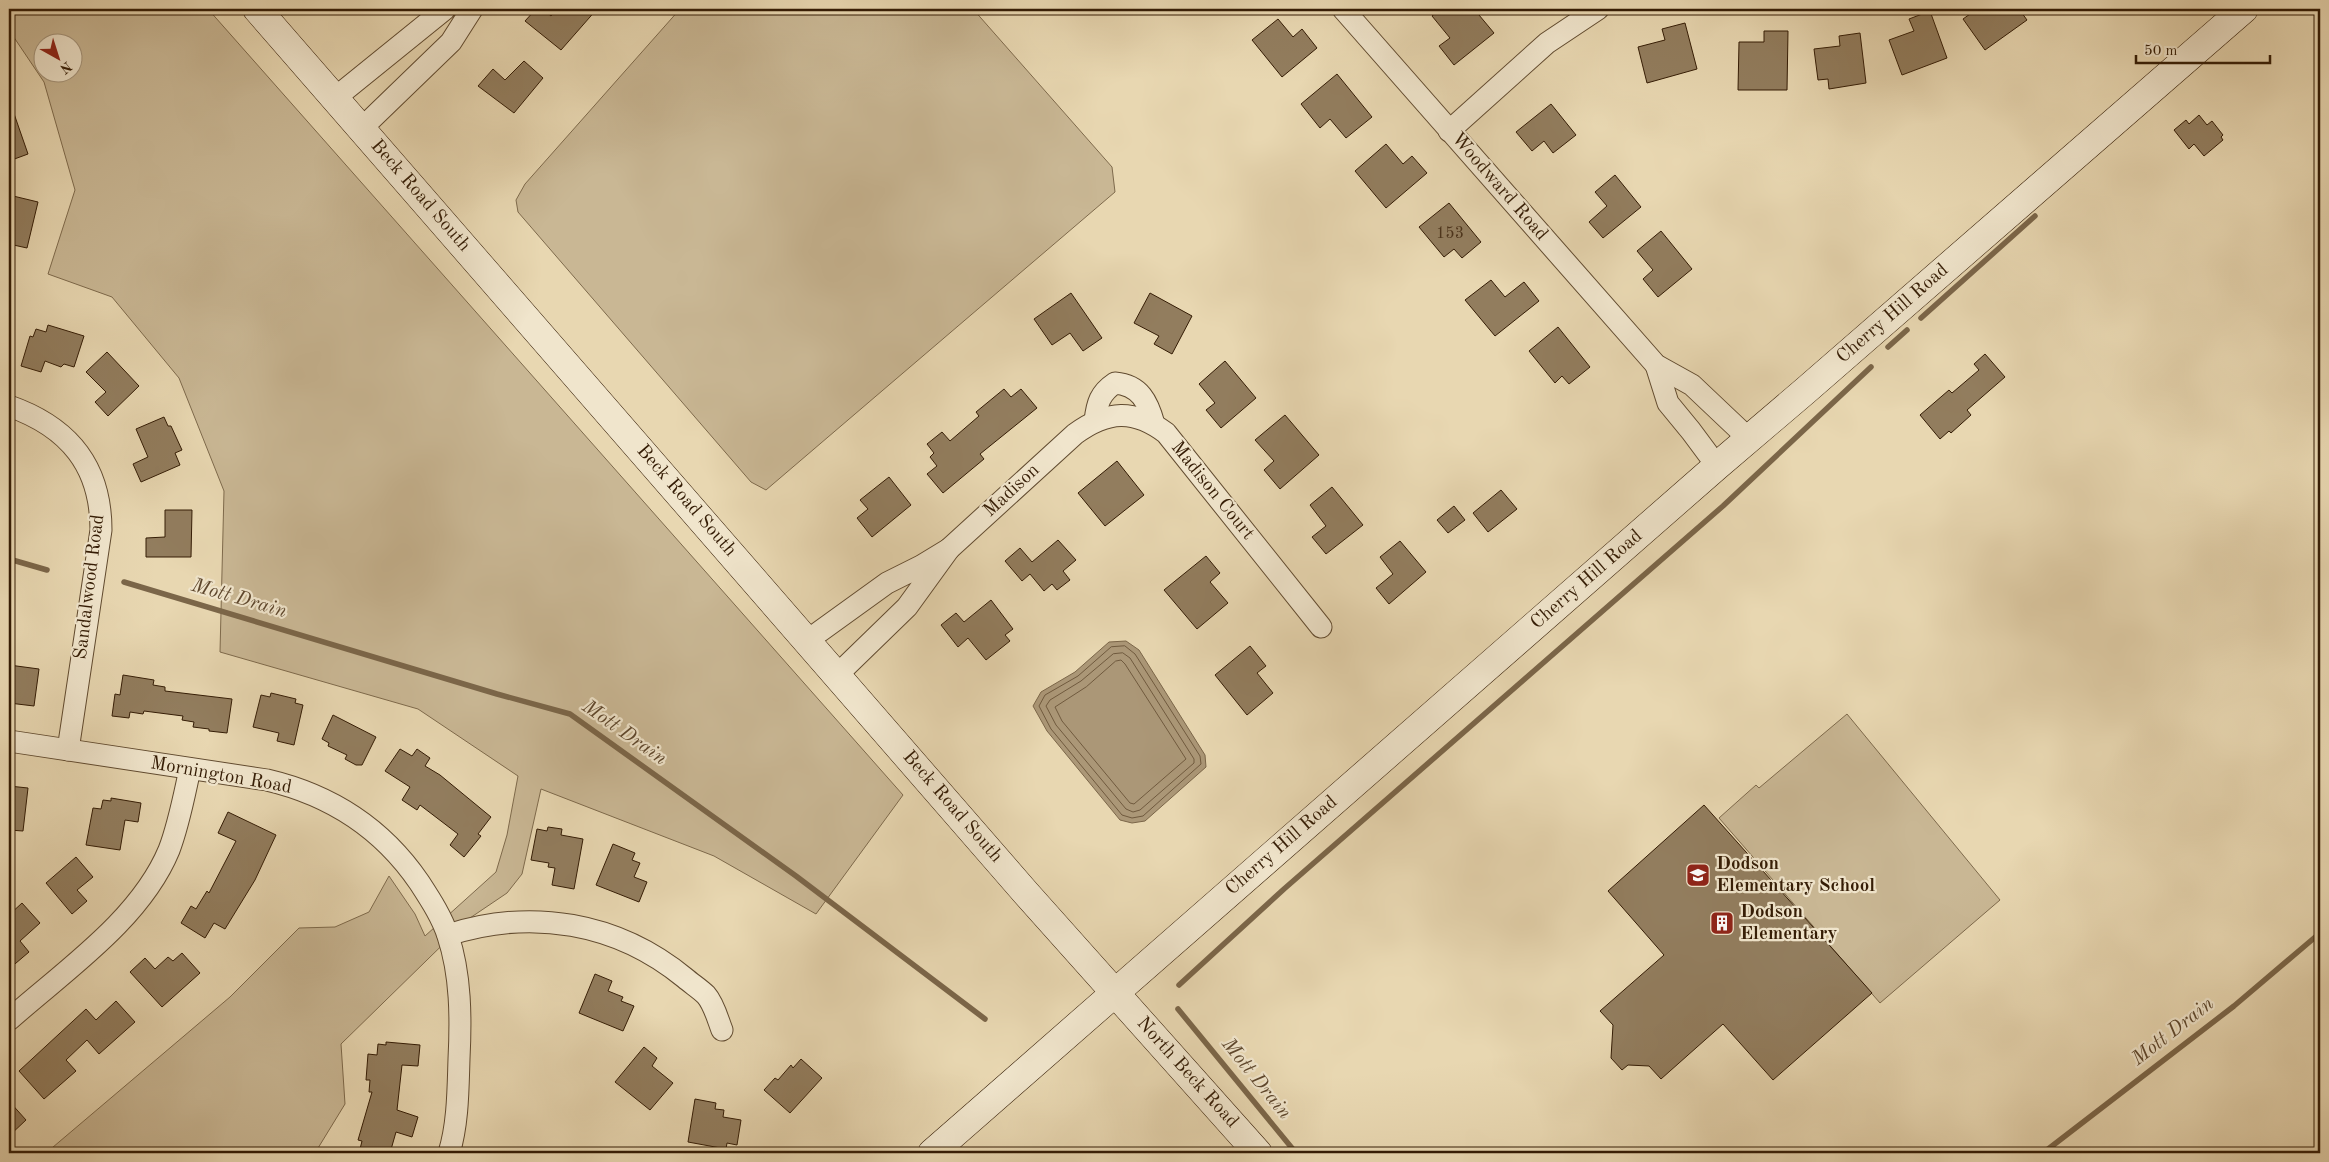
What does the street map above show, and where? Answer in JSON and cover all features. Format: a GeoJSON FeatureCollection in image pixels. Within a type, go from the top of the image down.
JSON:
{"type":"FeatureCollection","features":[{"type":"Feature","properties":{"kind":"main road","name":"Beck Road South"},"geometry":{"type":"LineString","coordinates":[[257,9],[1116,994]]}},
{"type":"Feature","properties":{"kind":"main road","name":"Cherry Hill Road"},"geometry":{"type":"LineString","coordinates":[[932,1153],[1116,994],[1748,438],[1806,391],[2244,9]]}},
{"type":"Feature","properties":{"kind":"main road","name":"North Beck Road"},"geometry":{"type":"LineString","coordinates":[[1116,994],[1258,1153]]}},
{"type":"Feature","properties":{"kind":"street"},"geometry":{"type":"LineString","coordinates":[[335,98],[445,9]]}},
{"type":"Feature","properties":{"kind":"street"},"geometry":{"type":"LineString","coordinates":[[361,130],[451,42],[472,9]]}},
{"type":"Feature","properties":{"kind":"street","name":"Woodward Road"},"geometry":{"type":"LineString","coordinates":[[1343,9],[1656,365],[1692,385],[1748,438]]}},
{"type":"Feature","properties":{"kind":"street"},"geometry":{"type":"LineString","coordinates":[[1450,131],[1548,43],[1598,9]]}},
{"type":"Feature","properties":{"kind":"street","name":"Woodward Road"},"geometry":{"type":"LineString","coordinates":[[1656,365],[1668,403],[1717,466]]}},
{"type":"Feature","properties":{"kind":"street"},"geometry":{"type":"LineString","coordinates":[[1095,421],[1097,401],[1105,389],[1115,383],[1132,386],[1150,410],[1154,424]]}},
{"type":"Feature","properties":{"kind":"street","name":"Sandalwood Road"},"geometry":{"type":"LineString","coordinates":[[9,406],[52,426],[67,439],[88,467],[100,500],[101,530],[68,750]]}},
{"type":"Feature","properties":{"kind":"street","name":"Madison Court"},"geometry":{"type":"LineString","coordinates":[[1075,434],[1095,421],[1108,416],[1122,415],[1141,418],[1154,424],[1166,434],[1321,627]]}},
{"type":"Feature","properties":{"kind":"street","name":"Madison"},"geometry":{"type":"LineString","coordinates":[[837,675],[906,607],[949,549],[1075,434]]}},
{"type":"Feature","properties":{"kind":"street","name":"Madison"},"geometry":{"type":"LineString","coordinates":[[808,640],[887,583],[949,549]]}},
{"type":"Feature","properties":{"kind":"street","name":"Mornington Road"},"geometry":{"type":"LineString","coordinates":[[9,741],[287,785],[321,797],[352,814],[378,834],[408,866],[429,897],[448,935],[459,994],[460,1041],[455,1118],[449,1153]]}},
{"type":"Feature","properties":{"kind":"street"},"geometry":{"type":"LineString","coordinates":[[9,1020],[114,928],[148,888],[168,850],[179,817],[190,769]]}},
{"type":"Feature","properties":{"kind":"street"},"geometry":{"type":"LineString","coordinates":[[448,935],[483,925],[508,921],[536,921],[573,925],[608,934],[660,959],[707,996],[722,1030]]}},
{"type":"Feature","properties":{"kind":"shaded area"},"geometry":{"type":"Polygon","coordinates":[[[9,9],[208,9],[903,795],[816,914],[714,856],[541,789],[522,874],[507,893],[470,918],[341,1044],[345,1104],[315,1153],[46,1153],[230,997],[299,928],[335,927],[369,912],[389,876],[415,914],[425,936],[496,872],[507,835],[518,776],[418,709],[220,652],[224,491],[179,378],[112,297],[48,274],[75,190],[44,82],[82,82],[82,32],[32,32],[32,64],[9,30],[9,9]]]}},
{"type":"Feature","properties":{"kind":"shaded area"},"geometry":{"type":"Polygon","coordinates":[[[680,9],[973,9],[1112,167],[1115,192],[766,490],[751,482],[518,212],[516,200],[525,184],[680,9]]]}},
{"type":"Feature","properties":{"kind":"shaded area"},"geometry":{"type":"Polygon","coordinates":[[[1847,714],[2000,900],[1880,1003],[1719,818],[1756,785],[1759,788],[1847,714]]]}},
{"type":"Feature","properties":{"kind":"water"},"geometry":{"type":"Polygon","coordinates":[[[1126,641],[1139,650],[1205,755],[1206,767],[1145,821],[1132,823],[1120,820],[1047,731],[1033,706],[1041,692],[1075,672],[1109,642],[1126,641]]]}},
{"type":"Feature","properties":{"kind":"building"},"geometry":{"type":"Polygon","coordinates":[[[536,9],[543,9],[551,16],[557,9],[597,9],[561,50],[525,21],[536,9]]]}},
{"type":"Feature","properties":{"kind":"building"},"geometry":{"type":"Polygon","coordinates":[[[1440,9],[1474,9],[1494,33],[1454,65],[1439,46],[1450,38],[1432,16],[1440,9]]]}},
{"type":"Feature","properties":{"kind":"building"},"geometry":{"type":"Polygon","coordinates":[[[1977,9],[2019,9],[2027,20],[1985,50],[1963,19],[1977,9]]]}},
{"type":"Feature","properties":{"kind":"building"},"geometry":{"type":"Polygon","coordinates":[[[1930,11],[1947,58],[1902,75],[1889,40],[1914,31],[1909,19],[1930,11]]]}},
{"type":"Feature","properties":{"kind":"building"},"geometry":{"type":"Polygon","coordinates":[[[1278,19],[1293,37],[1302,29],[1317,48],[1282,77],[1252,40],[1278,19]]]}},
{"type":"Feature","properties":{"kind":"building"},"geometry":{"type":"Polygon","coordinates":[[[1685,23],[1697,69],[1647,83],[1638,47],[1665,40],[1662,29],[1685,23]]]}},
{"type":"Feature","properties":{"kind":"building"},"geometry":{"type":"Polygon","coordinates":[[[1764,31],[1788,31],[1787,90],[1738,90],[1739,42],[1764,42],[1764,31]]]}},
{"type":"Feature","properties":{"kind":"building"},"geometry":{"type":"Polygon","coordinates":[[[1860,33],[1866,83],[1829,89],[1828,79],[1818,80],[1814,49],[1840,46],[1839,36],[1860,33]]]}},
{"type":"Feature","properties":{"kind":"building"},"geometry":{"type":"Polygon","coordinates":[[[524,61],[543,78],[514,113],[478,86],[493,69],[505,80],[524,61]]]}},
{"type":"Feature","properties":{"kind":"building"},"geometry":{"type":"Polygon","coordinates":[[[1337,74],[1372,117],[1346,138],[1330,119],[1320,128],[1301,104],[1337,74]]]}},
{"type":"Feature","properties":{"kind":"building"},"geometry":{"type":"Polygon","coordinates":[[[1551,104],[1576,135],[1553,153],[1544,141],[1532,151],[1516,132],[1551,104]]]}},
{"type":"Feature","properties":{"kind":"building"},"geometry":{"type":"Polygon","coordinates":[[[9,105],[11,105],[28,154],[9,161],[9,105]]]}},
{"type":"Feature","properties":{"kind":"building"},"geometry":{"type":"Polygon","coordinates":[[[2199,115],[2207,125],[2212,121],[2223,135],[2221,137],[2223,140],[2204,156],[2194,144],[2189,149],[2174,130],[2186,120],[2189,124],[2199,115]]]}},
{"type":"Feature","properties":{"kind":"building"},"geometry":{"type":"Polygon","coordinates":[[[1386,144],[1403,164],[1412,156],[1427,173],[1386,208],[1355,171],[1386,144]]]}},
{"type":"Feature","properties":{"kind":"building"},"geometry":{"type":"Polygon","coordinates":[[[1615,175],[1641,207],[1603,238],[1589,222],[1607,206],[1595,192],[1615,175]]]}},
{"type":"Feature","properties":{"kind":"building"},"geometry":{"type":"Polygon","coordinates":[[[9,195],[38,202],[27,248],[9,244],[9,195]]]}},
{"type":"Feature","properties":{"kind":"building"},"geometry":{"type":"Polygon","coordinates":[[[1449,203],[1481,242],[1462,258],[1454,249],[1444,257],[1419,227],[1449,203]]]}},
{"type":"Feature","properties":{"kind":"building"},"geometry":{"type":"Polygon","coordinates":[[[1661,231],[1692,269],[1658,297],[1643,279],[1653,270],[1637,251],[1661,231]]]}},
{"type":"Feature","properties":{"kind":"building"},"geometry":{"type":"Polygon","coordinates":[[[1491,280],[1505,297],[1524,282],[1539,301],[1495,336],[1465,300],[1491,280]]]}},
{"type":"Feature","properties":{"kind":"building"},"geometry":{"type":"Polygon","coordinates":[[[1071,293],[1102,338],[1083,351],[1070,333],[1052,345],[1034,319],[1071,293]]]}},
{"type":"Feature","properties":{"kind":"building"},"geometry":{"type":"Polygon","coordinates":[[[1150,293],[1192,316],[1172,354],[1154,344],[1159,336],[1134,323],[1150,293]]]}},
{"type":"Feature","properties":{"kind":"building"},"geometry":{"type":"Polygon","coordinates":[[[48,325],[84,336],[74,367],[64,364],[61,367],[45,361],[41,372],[21,366],[30,336],[33,337],[36,329],[46,332],[48,325]]]}},
{"type":"Feature","properties":{"kind":"building"},"geometry":{"type":"Polygon","coordinates":[[[1558,327],[1590,367],[1569,384],[1562,376],[1555,383],[1529,351],[1558,327]]]}},
{"type":"Feature","properties":{"kind":"building"},"geometry":{"type":"Polygon","coordinates":[[[107,352],[139,386],[108,416],[95,402],[106,392],[86,372],[107,352]]]}},
{"type":"Feature","properties":{"kind":"building"},"geometry":{"type":"Polygon","coordinates":[[[1985,354],[2005,377],[1967,410],[1971,415],[1951,433],[1949,431],[1940,439],[1920,415],[1949,390],[1952,393],[1979,370],[1974,364],[1985,354]]]}},
{"type":"Feature","properties":{"kind":"building"},"geometry":{"type":"Polygon","coordinates":[[[1225,361],[1256,398],[1221,428],[1206,410],[1215,403],[1199,384],[1225,361]]]}},
{"type":"Feature","properties":{"kind":"building"},"geometry":{"type":"Polygon","coordinates":[[[1004,389],[1011,397],[1021,389],[1037,408],[980,454],[984,459],[943,493],[927,474],[937,466],[930,457],[934,453],[927,444],[942,432],[950,441],[979,416],[976,412],[1004,389]]]}},
{"type":"Feature","properties":{"kind":"building"},"geometry":{"type":"Polygon","coordinates":[[[1285,415],[1319,455],[1280,489],[1264,470],[1274,461],[1255,440],[1285,415]]]}},
{"type":"Feature","properties":{"kind":"building"},"geometry":{"type":"Polygon","coordinates":[[[164,417],[168,426],[171,426],[182,450],[175,453],[180,465],[141,482],[133,464],[148,457],[136,429],[164,417]]]}},
{"type":"Feature","properties":{"kind":"building"},"geometry":{"type":"Polygon","coordinates":[[[1117,461],[1144,495],[1105,526],[1078,493],[1117,461]]]}},
{"type":"Feature","properties":{"kind":"building"},"geometry":{"type":"Polygon","coordinates":[[[889,477],[911,505],[872,537],[857,518],[868,509],[860,500],[889,477]]]}},
{"type":"Feature","properties":{"kind":"building"},"geometry":{"type":"Polygon","coordinates":[[[1332,487],[1363,525],[1326,554],[1312,537],[1326,526],[1310,505],[1332,487]]]}},
{"type":"Feature","properties":{"kind":"building"},"geometry":{"type":"Polygon","coordinates":[[[1501,490],[1517,509],[1488,532],[1473,513],[1501,490]]]}},
{"type":"Feature","properties":{"kind":"building"},"geometry":{"type":"Polygon","coordinates":[[[1454,506],[1465,520],[1448,533],[1437,520],[1454,506]]]}},
{"type":"Feature","properties":{"kind":"building"},"geometry":{"type":"Polygon","coordinates":[[[165,510],[192,510],[191,557],[146,557],[146,538],[165,537],[165,510]]]}},
{"type":"Feature","properties":{"kind":"building"},"geometry":{"type":"Polygon","coordinates":[[[1058,540],[1076,560],[1063,571],[1070,580],[1057,590],[1052,584],[1044,591],[1030,574],[1022,581],[1005,561],[1020,548],[1032,562],[1058,540]]]}},
{"type":"Feature","properties":{"kind":"building"},"geometry":{"type":"Polygon","coordinates":[[[1400,541],[1426,572],[1389,604],[1376,588],[1393,574],[1380,557],[1400,541]]]}},
{"type":"Feature","properties":{"kind":"building"},"geometry":{"type":"Polygon","coordinates":[[[1206,556],[1220,573],[1210,582],[1228,603],[1197,629],[1164,590],[1206,556]]]}},
{"type":"Feature","properties":{"kind":"building"},"geometry":{"type":"Polygon","coordinates":[[[991,600],[1013,629],[1005,635],[1010,641],[986,660],[968,638],[958,647],[941,625],[956,613],[964,622],[991,600]]]}},
{"type":"Feature","properties":{"kind":"building"},"geometry":{"type":"Polygon","coordinates":[[[1250,646],[1266,666],[1257,673],[1273,693],[1247,715],[1215,675],[1250,646]]]}},
{"type":"Feature","properties":{"kind":"building"},"geometry":{"type":"Polygon","coordinates":[[[9,665],[39,669],[34,706],[9,703],[9,665]]]}},
{"type":"Feature","properties":{"kind":"building"},"geometry":{"type":"Polygon","coordinates":[[[123,675],[154,680],[153,685],[165,687],[165,691],[232,699],[227,733],[193,727],[194,722],[182,720],[183,716],[144,711],[143,714],[130,712],[129,718],[112,716],[115,694],[120,695],[123,675]]]}},
{"type":"Feature","properties":{"kind":"building"},"geometry":{"type":"Polygon","coordinates":[[[271,693],[296,699],[295,703],[303,705],[294,745],[277,741],[279,733],[253,727],[261,695],[270,697],[271,693]]]}},
{"type":"Feature","properties":{"kind":"building"},"geometry":{"type":"Polygon","coordinates":[[[333,715],[376,737],[362,765],[356,765],[345,759],[347,755],[328,746],[329,743],[322,739],[333,715]]]}},
{"type":"Feature","properties":{"kind":"building"},"geometry":{"type":"Polygon","coordinates":[[[400,749],[412,756],[417,749],[430,758],[425,766],[440,775],[491,817],[478,834],[481,836],[464,857],[450,845],[458,834],[420,805],[417,810],[402,800],[410,787],[385,771],[400,749]]]}},
{"type":"Feature","properties":{"kind":"building"},"geometry":{"type":"Polygon","coordinates":[[[9,786],[28,788],[23,831],[9,830],[9,786]]]}},
{"type":"Feature","properties":{"kind":"building"},"geometry":{"type":"Polygon","coordinates":[[[111,798],[141,803],[138,822],[125,820],[120,850],[86,845],[93,808],[101,809],[103,800],[111,801],[111,798]]]}},
{"type":"Feature","properties":{"kind":"building","name":"Dodson Elementary"},"geometry":{"type":"Polygon","coordinates":[[[1704,805],[1872,993],[1773,1080],[1723,1024],[1661,1079],[1649,1066],[1628,1065],[1622,1070],[1611,1058],[1613,1025],[1600,1011],[1664,955],[1608,891],[1704,805]]]}},
{"type":"Feature","properties":{"kind":"building"},"geometry":{"type":"Polygon","coordinates":[[[228,812],[276,835],[255,880],[225,929],[214,923],[205,938],[181,923],[191,906],[196,909],[207,891],[209,893],[236,841],[218,833],[228,812]]]}},
{"type":"Feature","properties":{"kind":"building"},"geometry":{"type":"Polygon","coordinates":[[[548,827],[562,829],[561,835],[583,839],[574,889],[552,885],[555,868],[548,867],[549,863],[531,860],[537,829],[547,831],[548,827]]]}},
{"type":"Feature","properties":{"kind":"building"},"geometry":{"type":"Polygon","coordinates":[[[613,844],[635,853],[632,860],[640,863],[634,877],[647,882],[639,902],[596,885],[613,844]]]}},
{"type":"Feature","properties":{"kind":"building"},"geometry":{"type":"Polygon","coordinates":[[[76,857],[93,877],[77,890],[87,901],[72,914],[46,883],[76,857]]]}},
{"type":"Feature","properties":{"kind":"building"},"geometry":{"type":"Polygon","coordinates":[[[22,903],[40,923],[20,941],[29,952],[9,969],[9,915],[22,903]]]}},
{"type":"Feature","properties":{"kind":"building"},"geometry":{"type":"Polygon","coordinates":[[[182,953],[200,973],[162,1007],[130,972],[145,958],[155,969],[168,957],[173,961],[182,953]]]}},
{"type":"Feature","properties":{"kind":"building"},"geometry":{"type":"Polygon","coordinates":[[[595,974],[612,981],[608,991],[623,997],[621,1001],[634,1006],[623,1031],[579,1013],[595,974]]]}},
{"type":"Feature","properties":{"kind":"building"},"geometry":{"type":"Polygon","coordinates":[[[116,1001],[135,1022],[99,1054],[87,1040],[66,1060],[76,1071],[44,1099],[19,1071],[86,1009],[96,1020],[116,1001]]]}},
{"type":"Feature","properties":{"kind":"building"},"geometry":{"type":"Polygon","coordinates":[[[386,1042],[420,1045],[418,1066],[402,1065],[397,1110],[418,1117],[412,1137],[396,1132],[390,1153],[359,1153],[362,1141],[358,1140],[372,1092],[369,1092],[370,1080],[366,1080],[368,1054],[377,1055],[378,1044],[386,1045],[386,1042]]]}},
{"type":"Feature","properties":{"kind":"building"},"geometry":{"type":"Polygon","coordinates":[[[644,1047],[657,1058],[652,1066],[673,1083],[650,1110],[615,1082],[644,1047]]]}},
{"type":"Feature","properties":{"kind":"building"},"geometry":{"type":"Polygon","coordinates":[[[801,1059],[822,1078],[790,1113],[764,1090],[775,1078],[778,1080],[791,1065],[793,1068],[801,1059]]]}},
{"type":"Feature","properties":{"kind":"building"},"geometry":{"type":"Polygon","coordinates":[[[695,1099],[716,1103],[715,1109],[724,1110],[723,1117],[741,1120],[737,1145],[727,1143],[726,1149],[688,1142],[695,1099]]]}},
{"type":"Feature","properties":{"kind":"building"},"geometry":{"type":"Polygon","coordinates":[[[9,1101],[26,1120],[9,1136],[9,1101]]]}},
{"type":"Feature","properties":{"kind":"waterway"},"geometry":{"type":"LineString","coordinates":[[1921,318],[2035,216]]}},
{"type":"Feature","properties":{"kind":"waterway"},"geometry":{"type":"LineString","coordinates":[[1888,347],[1907,330]]}},
{"type":"Feature","properties":{"kind":"waterway"},"geometry":{"type":"LineString","coordinates":[[1179,985],[1284,889],[1723,506],[1871,367]]}},
{"type":"Feature","properties":{"kind":"waterway","name":"Mott Drain"},"geometry":{"type":"LineString","coordinates":[[9,559],[47,570]]}},
{"type":"Feature","properties":{"kind":"waterway","name":"Mott Drain"},"geometry":{"type":"LineString","coordinates":[[124,582],[497,694],[570,714],[796,876],[985,1019]]}},
{"type":"Feature","properties":{"kind":"waterway","name":"Mott Drain"},"geometry":{"type":"LineString","coordinates":[[2043,1153],[2234,1006],[2320,933]]}},
{"type":"Feature","properties":{"kind":"waterway","name":"Mott Drain"},"geometry":{"type":"LineString","coordinates":[[1178,1009],[1296,1153]]}},
{"type":"Feature","properties":{"kind":"place","name":"Dodson Elementary School"},"geometry":{"type":"Point","coordinates":[1698,875]}},
{"type":"Feature","properties":{"kind":"place","name":"Dodson Elementary"},"geometry":{"type":"Point","coordinates":[1722,923]}}]}
